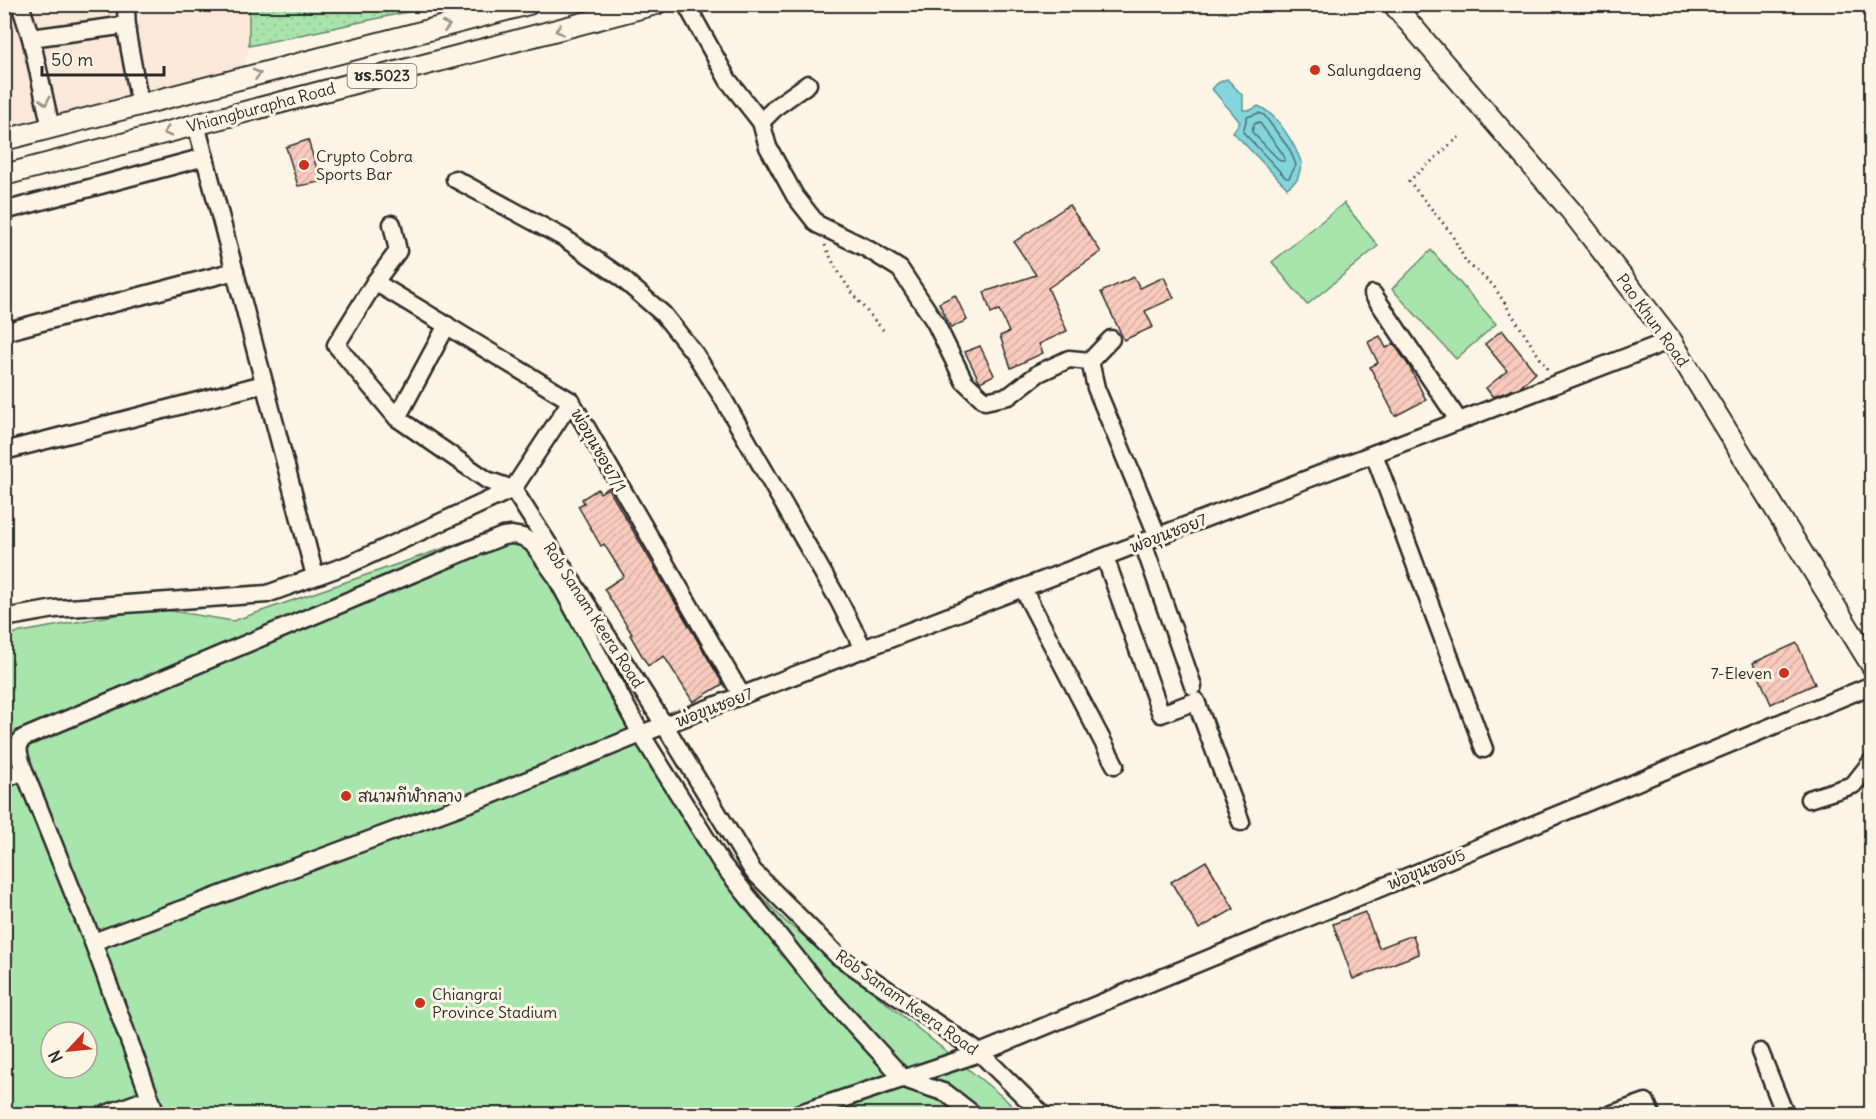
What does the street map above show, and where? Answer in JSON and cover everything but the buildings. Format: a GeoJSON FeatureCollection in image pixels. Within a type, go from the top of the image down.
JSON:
{"type":"FeatureCollection","features":[{"type":"Feature","properties":{"kind":"main road","name":"Vhiangburapha Road"},"geometry":{"type":"LineString","coordinates":[[6,137],[51,128],[529,4]]}},
{"type":"Feature","properties":{"kind":"main road","name":"Vhiangburapha Road"},"geometry":{"type":"LineString","coordinates":[[4,175],[657,4]]}},
{"type":"Feature","properties":{"kind":"main road","name":"Pao Khun Road"},"geometry":{"type":"LineString","coordinates":[[1393,4],[1571,211],[1671,340],[1872,666]]}},
{"type":"Feature","properties":{"kind":"main road"},"geometry":{"type":"LineString","coordinates":[[99,115],[107,147]]}},
{"type":"Feature","properties":{"kind":"street"},"geometry":{"type":"LineString","coordinates":[[20,4],[31,38],[51,128]]}},
{"type":"Feature","properties":{"kind":"street"},"geometry":{"type":"LineString","coordinates":[[126,4],[127,25],[140,105]]}},
{"type":"Feature","properties":{"kind":"street"},"geometry":{"type":"LineString","coordinates":[[686,4],[728,80],[761,122],[768,147],[789,186],[817,224],[866,248],[900,269],[935,322],[964,381],[985,401],[1009,396],[1039,373],[1069,359],[1090,361]]}},
{"type":"Feature","properties":{"kind":"street"},"geometry":{"type":"LineString","coordinates":[[31,38],[127,25]]}},
{"type":"Feature","properties":{"kind":"street"},"geometry":{"type":"LineString","coordinates":[[761,122],[777,106],[808,84]]}},
{"type":"Feature","properties":{"kind":"street"},"geometry":{"type":"LineString","coordinates":[[196,124],[315,576]]}},
{"type":"Feature","properties":{"kind":"street"},"geometry":{"type":"LineString","coordinates":[[4,211],[205,157]]}},
{"type":"Feature","properties":{"kind":"street"},"geometry":{"type":"LineString","coordinates":[[455,179],[564,238],[618,275],[663,314],[695,354],[721,395],[839,601],[864,650]]}},
{"type":"Feature","properties":{"kind":"street"},"geometry":{"type":"LineString","coordinates":[[392,224],[399,251],[375,282],[336,345],[397,418],[487,480],[513,489]]}},
{"type":"Feature","properties":{"kind":"street"},"geometry":{"type":"LineString","coordinates":[[4,332],[235,271]]}},
{"type":"Feature","properties":{"kind":"street","name":"พ่อขุนซอย7/1"},"geometry":{"type":"LineString","coordinates":[[375,282],[571,401],[741,696]]}},
{"type":"Feature","properties":{"kind":"street"},"geometry":{"type":"LineString","coordinates":[[1372,294],[1458,421]]}},
{"type":"Feature","properties":{"kind":"street"},"geometry":{"type":"LineString","coordinates":[[397,418],[447,325]]}},
{"type":"Feature","properties":{"kind":"street"},"geometry":{"type":"LineString","coordinates":[[1090,361],[1111,339]]}},
{"type":"Feature","properties":{"kind":"street","name":"พ่อขุนซอย7"},"geometry":{"type":"LineString","coordinates":[[93,942],[491,795],[641,734],[1671,340]]}},
{"type":"Feature","properties":{"kind":"street"},"geometry":{"type":"LineString","coordinates":[[1090,361],[1096,388],[1150,540],[1193,686]]}},
{"type":"Feature","properties":{"kind":"street"},"geometry":{"type":"LineString","coordinates":[[4,451],[264,384]]}},
{"type":"Feature","properties":{"kind":"street"},"geometry":{"type":"LineString","coordinates":[[4,618],[55,609],[267,594],[350,564],[513,489],[571,401]]}},
{"type":"Feature","properties":{"kind":"street"},"geometry":{"type":"LineString","coordinates":[[1374,454],[1484,749]]}},
{"type":"Feature","properties":{"kind":"street","name":"Rob Sanam Keera Road"},"geometry":{"type":"LineString","coordinates":[[513,489],[665,726],[753,871],[838,956],[980,1053],[1042,1114]]}},
{"type":"Feature","properties":{"kind":"street"},"geometry":{"type":"LineString","coordinates":[[156,1114],[93,942],[24,771],[18,748],[19,742],[23,738],[462,552],[503,536],[512,535],[523,537],[533,544],[555,575],[641,734],[730,873],[818,985],[904,1079],[946,1093],[973,1114]]}},
{"type":"Feature","properties":{"kind":"street"},"geometry":{"type":"LineString","coordinates":[[1105,557],[1161,714],[1196,701],[1240,822]]}},
{"type":"Feature","properties":{"kind":"street"},"geometry":{"type":"LineString","coordinates":[[1023,589],[1115,765]]}},
{"type":"Feature","properties":{"kind":"street","name":"พ่อขุนซอย5"},"geometry":{"type":"LineString","coordinates":[[797,1114],[980,1053],[1872,685]]}},
{"type":"Feature","properties":{"kind":"street"},"geometry":{"type":"LineString","coordinates":[[1809,800],[1853,784],[1872,761]]}},
{"type":"Feature","properties":{"kind":"street"},"geometry":{"type":"LineString","coordinates":[[4,779],[24,771]]}},
{"type":"Feature","properties":{"kind":"street"},"geometry":{"type":"LineString","coordinates":[[1760,1052],[1785,1114]]}},
{"type":"Feature","properties":{"kind":"street"},"geometry":{"type":"LineString","coordinates":[[106,1114],[150,1098]]}},
{"type":"Feature","properties":{"kind":"street"},"geometry":{"type":"LineString","coordinates":[[1612,1114],[1646,1102],[1651,1114]]}},
{"type":"Feature","properties":{"kind":"path"},"geometry":{"type":"LineString","coordinates":[[1459,137],[1409,181],[1451,233],[1466,262],[1493,285],[1534,346],[1556,384]]}},
{"type":"Feature","properties":{"kind":"path"},"geometry":{"type":"LineString","coordinates":[[817,224],[829,255],[844,282],[884,331]]}},
{"type":"Feature","properties":{"kind":"shaded area"},"geometry":{"type":"Polygon","coordinates":[[[5,5],[249,5],[249,46],[243,69],[5,130],[5,5]]]}},
{"type":"Feature","properties":{"kind":"green space"},"geometry":{"type":"Polygon","coordinates":[[[249,4],[440,5],[249,46],[249,4]]]}},
{"type":"Feature","properties":{"kind":"green space"},"geometry":{"type":"Polygon","coordinates":[[[1344,203],[1378,246],[1307,305],[1272,262],[1344,203]]]}},
{"type":"Feature","properties":{"kind":"green space"},"geometry":{"type":"Polygon","coordinates":[[[1431,250],[1496,324],[1456,359],[1392,289],[1431,250]]]}},
{"type":"Feature","properties":{"kind":"green space","name":"สนามกีฬากลาง"},"geometry":{"type":"Polygon","coordinates":[[[511,525],[652,733],[725,859],[785,921],[1004,1098],[1020,1114],[5,1114],[5,635],[154,608],[233,621],[511,525]]]}},
{"type":"Feature","properties":{"kind":"water"},"geometry":{"type":"Polygon","coordinates":[[[1227,79],[1243,96],[1243,110],[1251,110],[1258,106],[1265,110],[1279,123],[1295,148],[1302,164],[1297,180],[1287,188],[1233,132],[1240,122],[1212,89],[1227,79]]]}},
{"type":"Feature","properties":{"kind":"place","name":"Salungdaeng"},"geometry":{"type":"Point","coordinates":[1315,70]}},
{"type":"Feature","properties":{"kind":"place","name":"Crypto Cobra Sports Bar"},"geometry":{"type":"Point","coordinates":[304,165]}},
{"type":"Feature","properties":{"kind":"place","name":"7-Eleven"},"geometry":{"type":"Point","coordinates":[1784,673]}},
{"type":"Feature","properties":{"kind":"place","name":"สนามกีฬากลาง"},"geometry":{"type":"Point","coordinates":[346,796]}},
{"type":"Feature","properties":{"kind":"place","name":"Chiangrai Province Stadium"},"geometry":{"type":"Point","coordinates":[420,1003]}}]}
